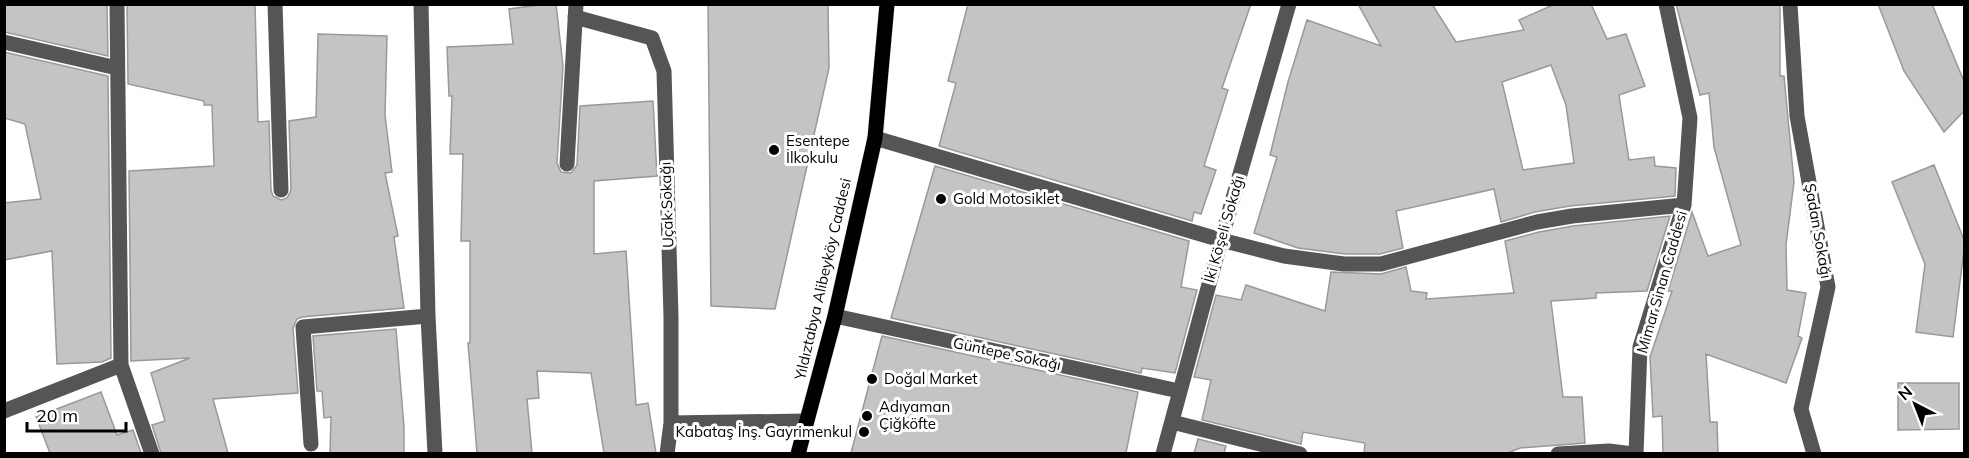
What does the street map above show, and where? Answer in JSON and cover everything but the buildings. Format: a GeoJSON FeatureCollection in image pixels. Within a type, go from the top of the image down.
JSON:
{"type":"FeatureCollection","features":[{"type":"Feature","properties":{"kind":"main road","name":"Yıldıztabya Alibeyköy Caddesi"},"geometry":{"type":"LineString","coordinates":[[798,453],[835,316],[874,138],[887,4]]}},
{"type":"Feature","properties":{"kind":"street"},"geometry":{"type":"LineString","coordinates":[[117,4],[121,365],[152,453]]}},
{"type":"Feature","properties":{"kind":"street"},"geometry":{"type":"LineString","coordinates":[[274,4],[281,190]]}},
{"type":"Feature","properties":{"kind":"street"},"geometry":{"type":"LineString","coordinates":[[421,4],[428,315],[435,453]]}},
{"type":"Feature","properties":{"kind":"street","name":"İki Köşeli Sokağı"},"geometry":{"type":"LineString","coordinates":[[1163,453],[1289,4]]}},
{"type":"Feature","properties":{"kind":"street","name":"Mimar Sinan Caddesi"},"geometry":{"type":"LineString","coordinates":[[1635,453],[1641,347],[1684,204],[1690,118],[1666,4]]}},
{"type":"Feature","properties":{"kind":"street","name":"Şadan Sokağı"},"geometry":{"type":"LineString","coordinates":[[1790,4],[1797,116],[1828,287],[1801,410],[1814,453]]}},
{"type":"Feature","properties":{"kind":"street"},"geometry":{"type":"LineString","coordinates":[[567,165],[576,10]]}},
{"type":"Feature","properties":{"kind":"street","name":"Uçak Sokağı"},"geometry":{"type":"LineString","coordinates":[[576,10],[652,39],[664,71],[671,423],[667,453]]}},
{"type":"Feature","properties":{"kind":"street"},"geometry":{"type":"LineString","coordinates":[[4,42],[117,68]]}},
{"type":"Feature","properties":{"kind":"street"},"geometry":{"type":"LineString","coordinates":[[874,138],[1221,240],[1284,256],[1344,264],[1381,264],[1537,222],[1684,204]]}},
{"type":"Feature","properties":{"kind":"street"},"geometry":{"type":"LineString","coordinates":[[311,444],[303,327],[428,315]]}},
{"type":"Feature","properties":{"kind":"street","name":"Güntepe Sokağı"},"geometry":{"type":"LineString","coordinates":[[835,316],[1179,391]]}},
{"type":"Feature","properties":{"kind":"street"},"geometry":{"type":"LineString","coordinates":[[4,411],[121,365]]}},
{"type":"Feature","properties":{"kind":"street"},"geometry":{"type":"LineString","coordinates":[[671,423],[806,421]]}},
{"type":"Feature","properties":{"kind":"street"},"geometry":{"type":"LineString","coordinates":[[1172,422],[1300,453]]}},
{"type":"Feature","properties":{"kind":"street"},"geometry":{"type":"LineString","coordinates":[[1558,453],[1609,451],[1635,453]]}},
{"type":"Feature","properties":{"kind":"place","name":"Esentepe İlkokulu"},"geometry":{"type":"Point","coordinates":[774,150]}},
{"type":"Feature","properties":{"kind":"place","name":"Gold Motosiklet"},"geometry":{"type":"Point","coordinates":[941,199]}},
{"type":"Feature","properties":{"kind":"place","name":"Doğal Market"},"geometry":{"type":"Point","coordinates":[872,379]}},
{"type":"Feature","properties":{"kind":"place","name":"Adıyaman Çiğköfte"},"geometry":{"type":"Point","coordinates":[867,416]}},
{"type":"Feature","properties":{"kind":"place","name":"Kabataş İnş. Gayrimenkul"},"geometry":{"type":"Point","coordinates":[864,432]}}]}
